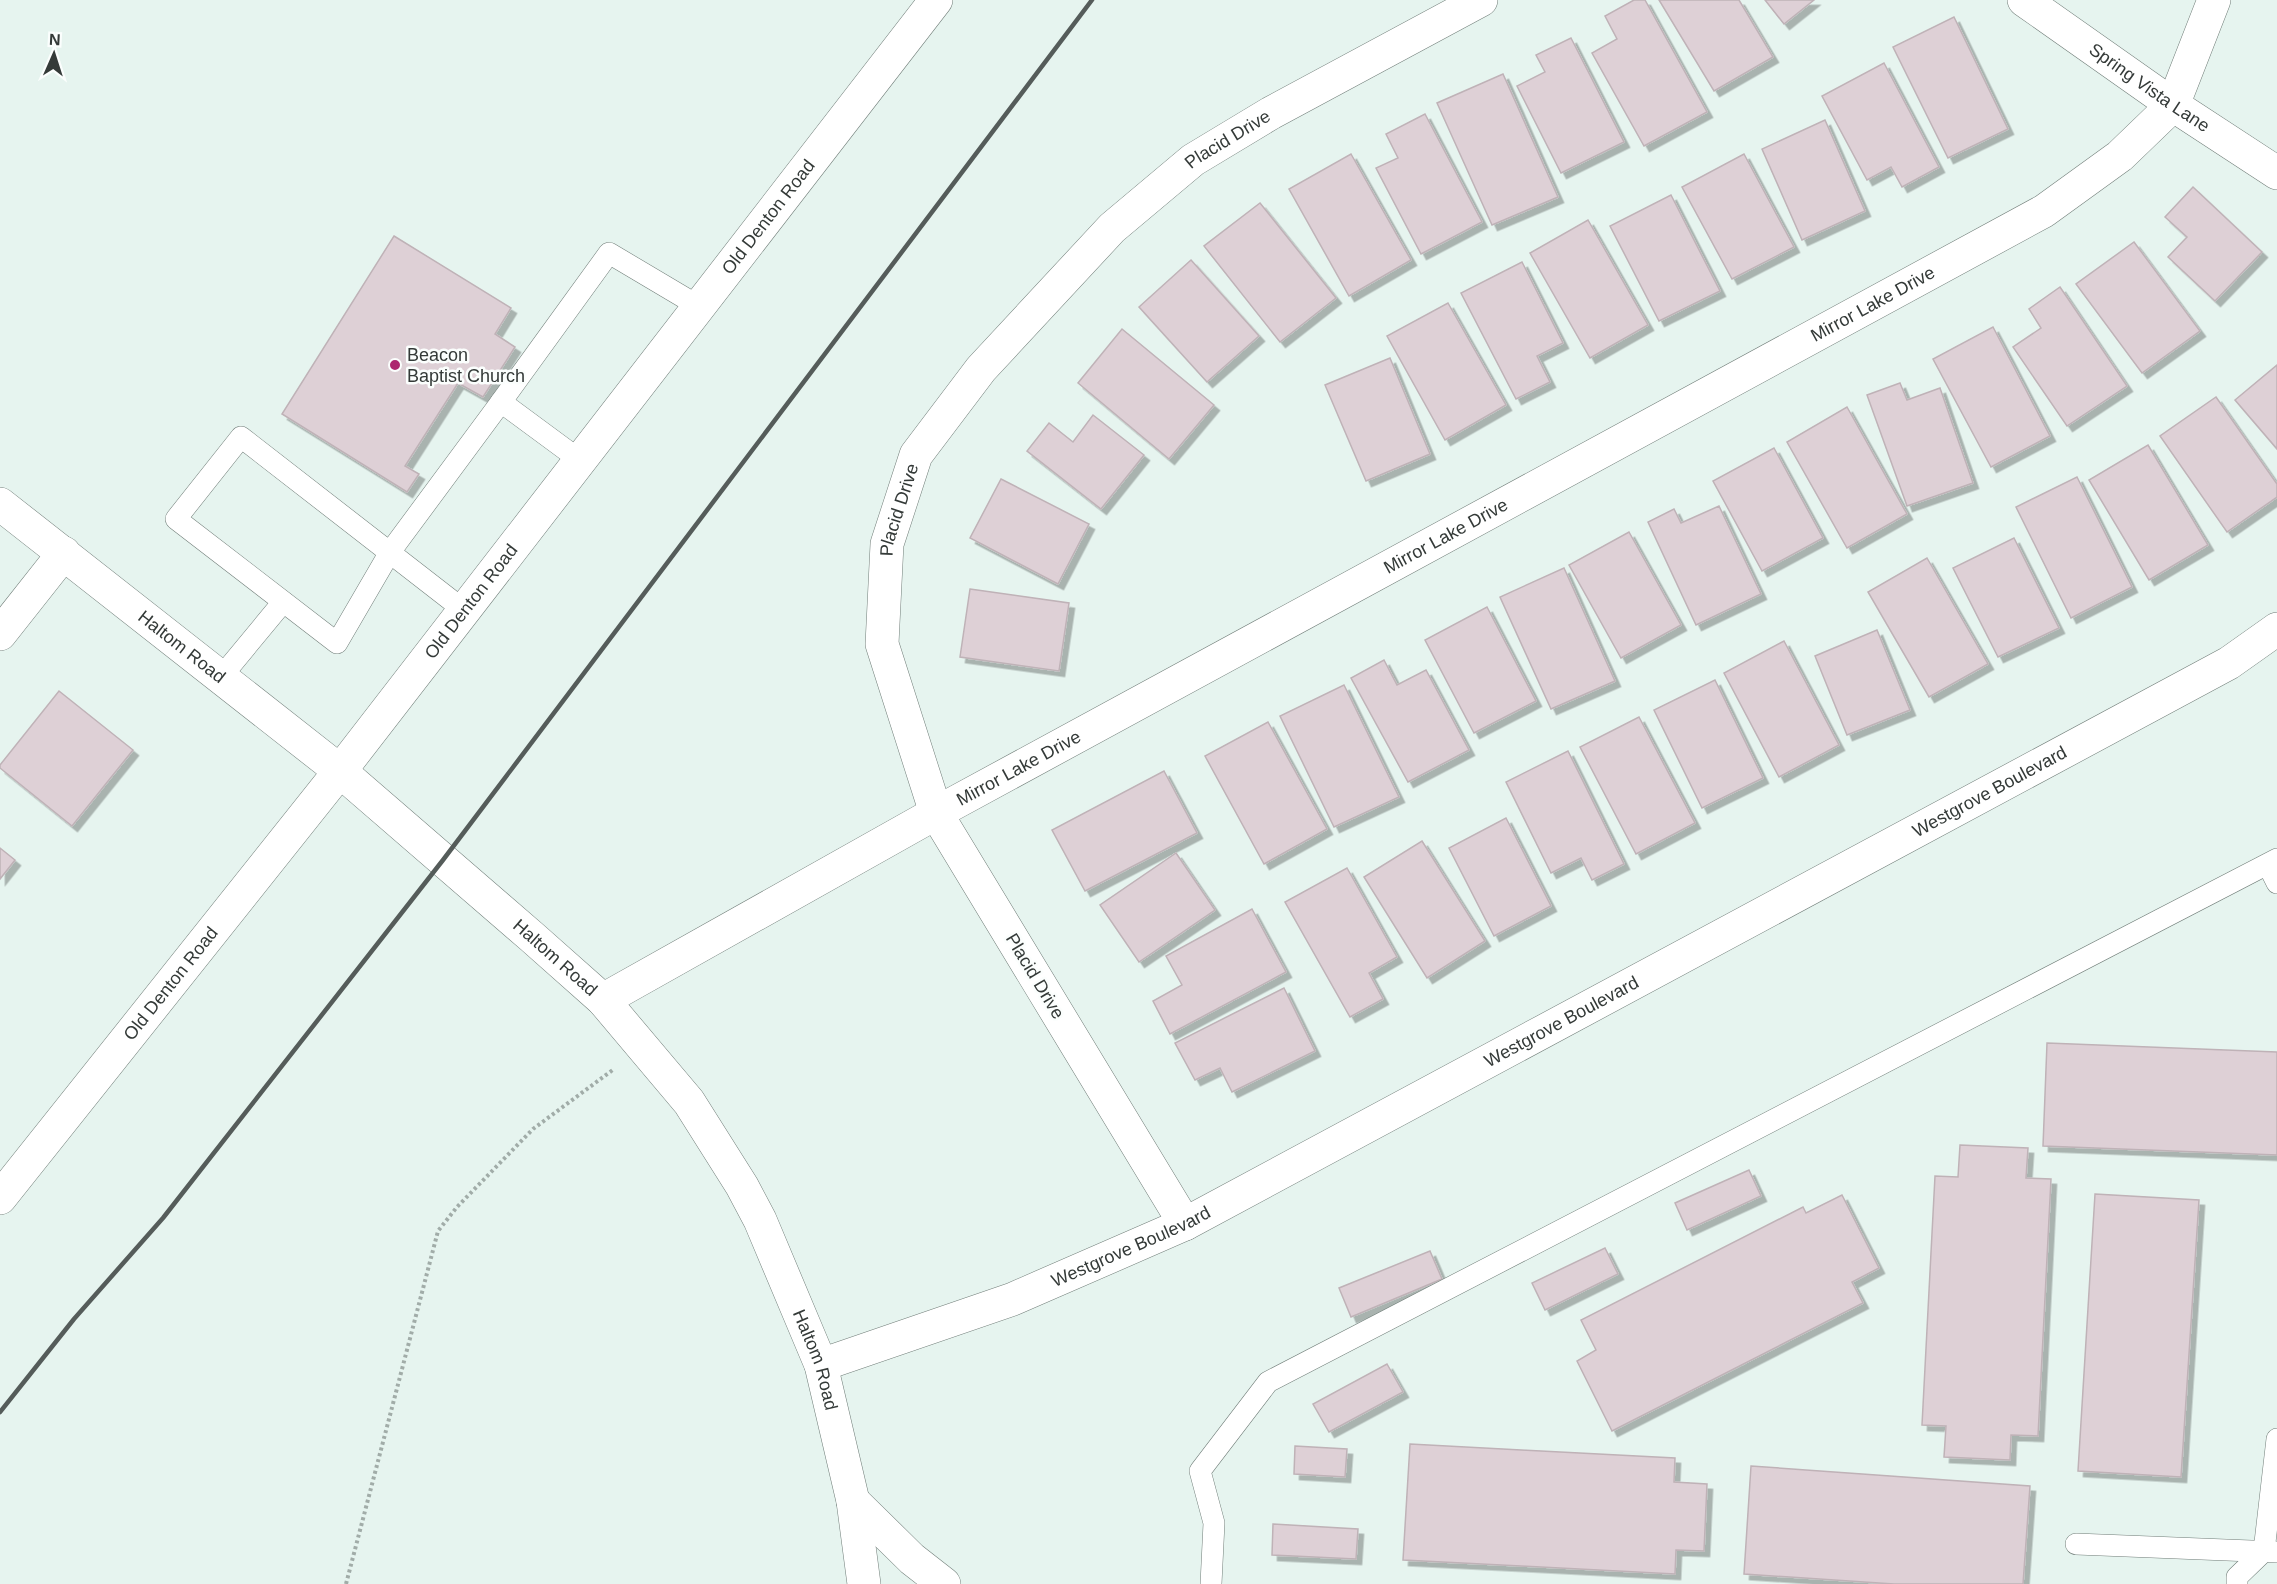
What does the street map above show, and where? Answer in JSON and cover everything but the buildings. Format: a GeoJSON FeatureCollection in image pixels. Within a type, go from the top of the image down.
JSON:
{"type":"FeatureCollection","features":[{"type":"Feature","properties":{"kind":"street","name":"Old Denton Road"},"geometry":{"type":"LineString","coordinates":[[0,1198],[340,771],[936,0]]}},
{"type":"Feature","properties":{"kind":"street","name":"Placid Drive"},"geometry":{"type":"LineString","coordinates":[[1185,1224],[936,813],[882,644],[887,544],[916,455],[981,369],[1112,228],[1193,160],[1271,113],[1481,0]]}},
{"type":"Feature","properties":{"kind":"street","name":"Spring Vista Lane"},"geometry":{"type":"LineString","coordinates":[[2024,0],[2173,105],[2277,173]]}},
{"type":"Feature","properties":{"kind":"street","name":"Mirror Lake Drive"},"geometry":{"type":"LineString","coordinates":[[603,1000],[936,813],[2044,211],[2120,156],[2173,105],[2214,0]]}},
{"type":"Feature","properties":{"kind":"street","name":"Haltom Road"},"geometry":{"type":"LineString","coordinates":[[0,504],[340,771],[603,1000],[689,1102],[742,1186],[760,1220],[821,1365],[853,1501],[864,1584]]}},
{"type":"Feature","properties":{"kind":"street"},"geometry":{"type":"LineString","coordinates":[[0,634],[64,553]]}},
{"type":"Feature","properties":{"kind":"street","name":"Westgrove Boulevard"},"geometry":{"type":"LineString","coordinates":[[821,1365],[1013,1299],[1185,1224],[2229,663],[2277,629]]}},
{"type":"Feature","properties":{"kind":"street"},"geometry":{"type":"LineString","coordinates":[[853,1501],[912,1559],[944,1584]]}},
{"type":"Feature","properties":{"kind":"lane"},"geometry":{"type":"LineString","coordinates":[[465,610],[390,552],[241,437],[176,519],[338,643],[390,552],[609,253],[700,307]]}},
{"type":"Feature","properties":{"kind":"lane"},"geometry":{"type":"LineString","coordinates":[[501,402],[581,461]]}},
{"type":"Feature","properties":{"kind":"lane"},"geometry":{"type":"LineString","coordinates":[[221,677],[283,602]]}},
{"type":"Feature","properties":{"kind":"lane"},"geometry":{"type":"LineString","coordinates":[[1211,1584],[1214,1523],[1200,1471],[1268,1382],[2274,869]]}},
{"type":"Feature","properties":{"kind":"lane"},"geometry":{"type":"LineString","coordinates":[[2273,1556],[2277,1439]]}},
{"type":"Feature","properties":{"kind":"lane"},"geometry":{"type":"LineString","coordinates":[[2076,1544],[2273,1556]]}},
{"type":"Feature","properties":{"kind":"lane"},"geometry":{"type":"LineString","coordinates":[[2237,1584],[2238,1577],[2273,1556]]}},
{"type":"Feature","properties":{"kind":"path"},"geometry":{"type":"LineString","coordinates":[[346,1584],[438,1232],[457,1207],[533,1129],[643,1047]]}},
{"type":"Feature","properties":{"kind":"railway"},"geometry":{"type":"LineString","coordinates":[[0,1412],[74,1319],[163,1218],[443,860],[1092,0]]}},
{"type":"Feature","properties":{"kind":"place","name":"Beacon Baptist Church"},"geometry":{"type":"Point","coordinates":[395,365]}}]}
